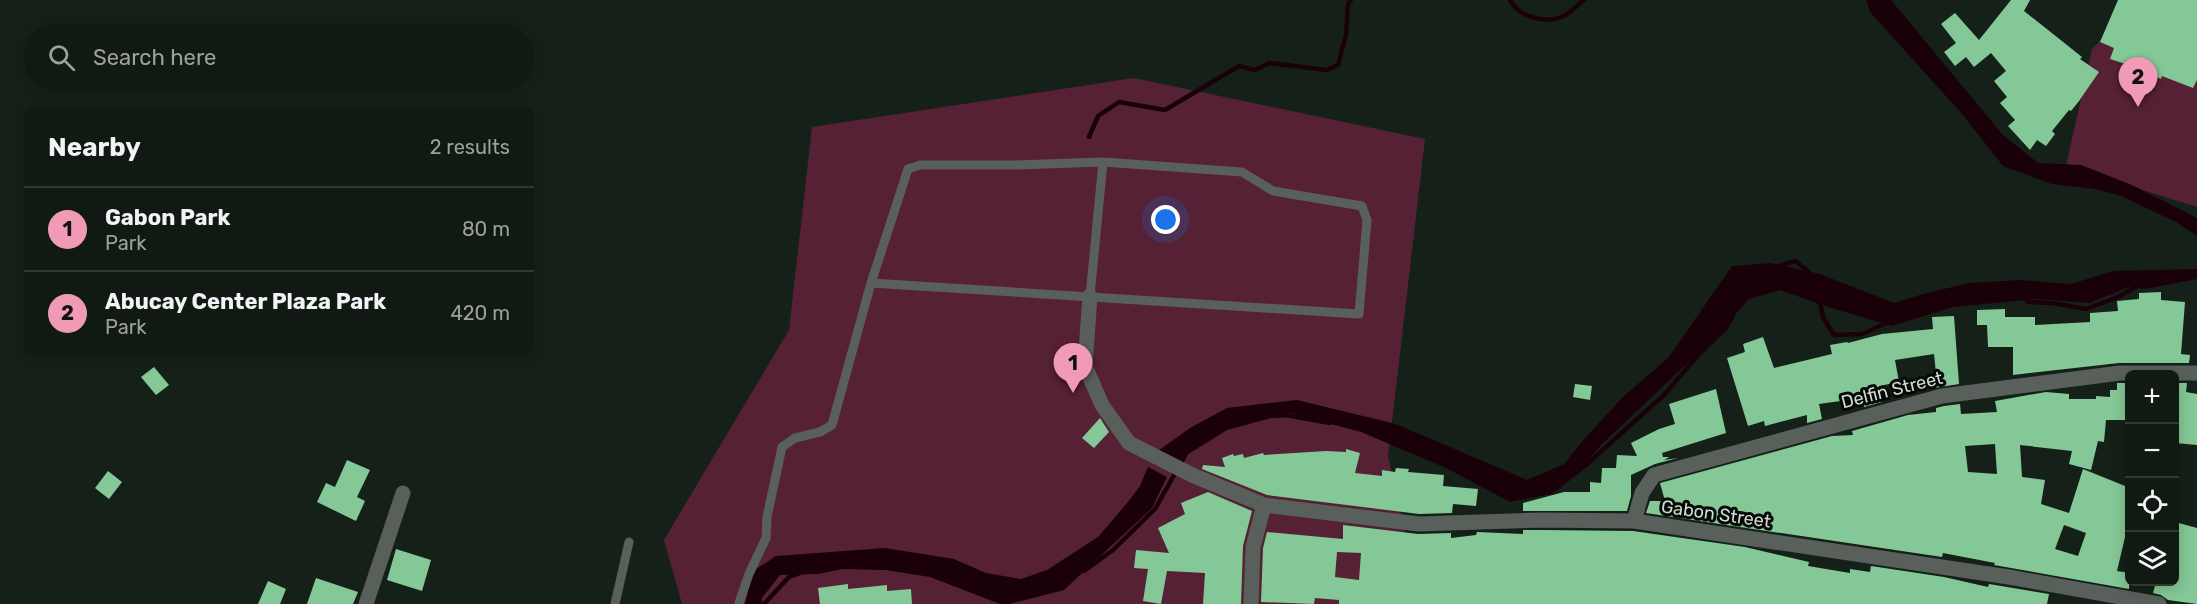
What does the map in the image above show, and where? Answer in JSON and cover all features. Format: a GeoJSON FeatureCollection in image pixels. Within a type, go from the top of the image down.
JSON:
{"type":"FeatureCollection","features":[{"type":"Feature","properties":{"kind":"street","name":"Gabon Street"},"geometry":{"type":"LineString","coordinates":[[1090,296],[1085,366],[1102,405],[1130,443],[1192,475],[1264,505],[1419,524],[1541,520],[1634,521],[2009,577],[2159,604]]}},
{"type":"Feature","properties":{"kind":"street","name":"Delfin Street"},"geometry":{"type":"LineString","coordinates":[[1634,521],[1642,493],[1654,475],[1942,396],[2121,373],[2197,373]]}},
{"type":"Feature","properties":{"kind":"street"},"geometry":{"type":"LineString","coordinates":[[366,604],[403,493]]}},
{"type":"Feature","properties":{"kind":"street"},"geometry":{"type":"LineString","coordinates":[[1251,604],[1253,547],[1264,505]]}},
{"type":"Feature","properties":{"kind":"lane"},"geometry":{"type":"LineString","coordinates":[[740,603],[748,574],[766,538],[767,517],[782,447],[795,438],[820,432],[832,425],[870,283],[908,169],[920,165],[1103,162],[1242,172],[1273,191],[1362,206],[1367,220],[1359,314],[870,283]]}},
{"type":"Feature","properties":{"kind":"lane"},"geometry":{"type":"LineString","coordinates":[[1090,296],[1103,162]]}},
{"type":"Feature","properties":{"kind":"lane"},"geometry":{"type":"LineString","coordinates":[[615,604],[629,542]]}},
{"type":"Feature","properties":{"kind":"shaded area"},"geometry":{"type":"Polygon","coordinates":[[[1866,0],[1891,0],[2003,135],[2038,163],[2081,165],[2132,185],[2197,218],[2197,236],[2176,222],[2121,196],[2094,189],[2052,184],[2003,166],[1962,114],[1870,12],[1866,0]]]}},
{"type":"Feature","properties":{"kind":"shaded area"},"geometry":{"type":"Polygon","coordinates":[[[2140,0],[2197,0],[2197,207],[2066,166],[2092,49],[2140,0]]]}},
{"type":"Feature","properties":{"kind":"shaded area"},"geometry":{"type":"Polygon","coordinates":[[[1134,78],[1425,139],[1388,456],[1421,604],[682,604],[664,540],[789,330],[812,127],[1134,78]]]}},
{"type":"Feature","properties":{"kind":"shaded area"},"geometry":{"type":"Polygon","coordinates":[[[1771,263],[1820,274],[1894,303],[1969,283],[2020,280],[2071,284],[2113,271],[2197,269],[2197,279],[2145,289],[2129,287],[2089,303],[2037,299],[1953,307],[1892,326],[1780,290],[1749,299],[1711,341],[1602,444],[1582,467],[1550,494],[1510,502],[1446,468],[1361,432],[1290,413],[1227,430],[1174,463],[1155,453],[1190,428],[1227,408],[1297,400],[1396,424],[1527,480],[1564,464],[1624,396],[1669,357],[1732,266],[1771,263]]]}},
{"type":"Feature","properties":{"kind":"shaded area"},"geometry":{"type":"Polygon","coordinates":[[[1148,467],[1167,477],[1152,508],[1064,590],[1009,604],[1000,604],[930,577],[886,570],[842,569],[818,574],[780,575],[762,598],[762,604],[745,604],[753,571],[776,556],[885,548],[954,559],[986,573],[1021,579],[1047,570],[1098,537],[1140,486],[1148,467]]]}},
{"type":"Feature","properties":{"kind":"building"},"geometry":{"type":"Polygon","coordinates":[[[2011,0],[2030,0],[2024,11],[2082,57],[2080,59],[2099,72],[2079,101],[2052,131],[2055,134],[2046,146],[2037,140],[2030,150],[2008,126],[2015,120],[2000,103],[2007,97],[1994,81],[2006,71],[1991,53],[1974,67],[1966,57],[1955,66],[1944,52],[1956,43],[1941,24],[1955,13],[1979,40],[2011,0]]]}},
{"type":"Feature","properties":{"kind":"building"},"geometry":{"type":"Polygon","coordinates":[[[2118,0],[2197,0],[2197,80],[2193,88],[2162,76],[2161,79],[2138,68],[2110,59],[2114,48],[2100,42],[2118,0]]]}},
{"type":"Feature","properties":{"kind":"building"},"geometry":{"type":"Polygon","coordinates":[[[2161,292],[2161,300],[2185,302],[2181,354],[2190,355],[2189,363],[2119,363],[2013,375],[2013,347],[1988,347],[1987,325],[1977,325],[1977,310],[2005,309],[2005,317],[2035,317],[2035,325],[2090,322],[2090,313],[2118,311],[2117,301],[2139,299],[2139,293],[2161,292]]]}},
{"type":"Feature","properties":{"kind":"building"},"geometry":{"type":"Polygon","coordinates":[[[1954,316],[1959,384],[1934,388],[1933,384],[1937,383],[1934,354],[1895,360],[1899,382],[1879,386],[1882,402],[1864,407],[1862,398],[1819,404],[1822,419],[1807,423],[1807,415],[1765,426],[1764,421],[1748,426],[1727,358],[1745,352],[1743,344],[1763,337],[1774,368],[1832,354],[1830,345],[1882,334],[1933,329],[1932,317],[1954,316]]]}},
{"type":"Feature","properties":{"kind":"building"},"geometry":{"type":"Polygon","coordinates":[[[154,367],[169,385],[156,395],[141,377],[154,367]]]}},
{"type":"Feature","properties":{"kind":"building"},"geometry":{"type":"Polygon","coordinates":[[[2117,383],[2125,383],[2125,420],[2106,420],[2104,442],[2098,441],[2091,470],[2069,464],[2072,451],[2020,445],[2022,477],[2045,480],[2041,504],[2069,513],[2083,469],[2125,486],[2125,537],[2117,571],[2125,572],[2125,586],[2129,586],[2129,589],[1994,565],[1995,563],[1943,553],[1942,557],[1646,513],[1650,501],[1665,501],[1660,483],[1832,436],[1853,435],[1852,431],[1908,415],[1936,412],[1936,408],[1960,404],[1961,414],[1997,412],[1995,401],[2046,392],[2069,394],[2069,399],[2096,399],[2096,396],[2110,397],[2110,390],[2117,390],[2117,383]],[[1995,444],[1965,446],[1968,472],[1997,474],[1995,444]],[[2064,525],[2055,549],[2078,556],[2086,533],[2064,525]]]}},
{"type":"Feature","properties":{"kind":"building"},"geometry":{"type":"Polygon","coordinates":[[[2179,383],[2187,383],[2186,392],[2197,394],[2197,445],[2179,443],[2179,383]]]}},
{"type":"Feature","properties":{"kind":"building"},"geometry":{"type":"Polygon","coordinates":[[[1575,384],[1592,386],[1590,400],[1573,397],[1575,384]]]}},
{"type":"Feature","properties":{"kind":"building"},"geometry":{"type":"Polygon","coordinates":[[[1716,389],[1726,433],[1662,453],[1663,457],[1669,457],[1664,460],[1678,458],[1655,464],[1631,475],[1631,496],[1627,511],[1523,511],[1523,503],[1564,492],[1590,492],[1590,482],[1601,483],[1602,468],[1616,468],[1617,455],[1637,456],[1631,443],[1675,424],[1669,404],[1716,389]]]}},
{"type":"Feature","properties":{"kind":"building"},"geometry":{"type":"Polygon","coordinates":[[[1100,418],[1109,432],[1094,448],[1082,438],[1100,418]]]}},
{"type":"Feature","properties":{"kind":"building"},"geometry":{"type":"Polygon","coordinates":[[[1346,449],[1360,453],[1355,473],[1382,476],[1382,470],[1395,472],[1396,468],[1409,469],[1408,472],[1444,475],[1443,486],[1478,489],[1476,506],[1453,504],[1452,513],[1419,514],[1267,495],[1202,469],[1203,465],[1225,467],[1222,458],[1233,454],[1234,456],[1243,454],[1244,458],[1263,453],[1264,455],[1346,452],[1346,449]]]}},
{"type":"Feature","properties":{"kind":"building"},"geometry":{"type":"Polygon","coordinates":[[[347,460],[370,470],[357,497],[365,501],[356,521],[317,502],[326,483],[335,487],[347,460]]]}},
{"type":"Feature","properties":{"kind":"building"},"geometry":{"type":"Polygon","coordinates":[[[108,471],[122,482],[109,499],[95,488],[108,471]]]}},
{"type":"Feature","properties":{"kind":"building"},"geometry":{"type":"Polygon","coordinates":[[[1208,492],[1252,511],[1243,546],[1241,604],[1203,604],[1205,573],[1167,571],[1161,604],[1143,601],[1148,569],[1134,568],[1136,550],[1169,553],[1158,528],[1185,514],[1181,503],[1208,492]]]}},
{"type":"Feature","properties":{"kind":"building"},"geometry":{"type":"Polygon","coordinates":[[[2179,523],[2197,528],[2197,604],[2168,600],[2153,593],[2155,586],[2179,586],[2179,523]]]}},
{"type":"Feature","properties":{"kind":"building"},"geometry":{"type":"Polygon","coordinates":[[[1343,525],[1418,534],[1451,533],[1451,538],[1476,535],[1477,532],[1523,534],[1523,530],[1633,531],[1745,547],[1809,562],[1808,566],[1850,573],[1850,569],[1870,572],[1871,566],[1944,577],[1988,587],[1989,584],[2049,594],[2047,604],[1339,604],[1339,600],[1315,598],[1314,604],[1261,602],[1263,548],[1267,532],[1343,539],[1343,525]],[[1337,552],[1335,577],[1359,580],[1361,553],[1337,552]]]}},
{"type":"Feature","properties":{"kind":"building"},"geometry":{"type":"Polygon","coordinates":[[[396,549],[431,560],[422,591],[387,580],[396,549]]]}},
{"type":"Feature","properties":{"kind":"building"},"geometry":{"type":"Polygon","coordinates":[[[316,578],[358,592],[353,604],[307,604],[316,578]]]}},
{"type":"Feature","properties":{"kind":"building"},"geometry":{"type":"Polygon","coordinates":[[[268,581],[286,589],[280,604],[258,604],[268,581]]]}},
{"type":"Feature","properties":{"kind":"building"},"geometry":{"type":"Polygon","coordinates":[[[848,584],[848,589],[887,585],[887,591],[911,589],[912,604],[820,604],[818,588],[848,584]]]}},
{"type":"Feature","properties":{"kind":"waterway"},"geometry":{"type":"LineString","coordinates":[[1089,137],[1098,116],[1119,102],[1165,110],[1239,66],[1255,70],[1269,63],[1327,70],[1338,65],[1346,35],[1348,4],[1351,0]]}},
{"type":"Feature","properties":{"kind":"waterway"},"geometry":{"type":"LineString","coordinates":[[1510,0],[1525,14],[1547,20],[1564,16],[1584,0]]}},
{"type":"Feature","properties":{"kind":"waterway"},"geometry":{"type":"LineString","coordinates":[[1776,267],[1795,261],[1808,271],[1811,277]]}},
{"type":"Feature","properties":{"kind":"waterway"},"geometry":{"type":"LineString","coordinates":[[2023,297],[2028,302],[2052,303],[2086,309],[2118,297],[2139,285]]}},
{"type":"Feature","properties":{"kind":"waterway"},"geometry":{"type":"LineString","coordinates":[[1819,299],[1823,317],[1834,335],[1862,334],[1888,322]]}},
{"type":"Feature","properties":{"kind":"waterway"},"geometry":{"type":"LineString","coordinates":[[1551,492],[1586,465],[1664,395],[1698,355],[1726,328],[1733,315]]}},
{"type":"Feature","properties":{"kind":"waterway"},"geometry":{"type":"LineString","coordinates":[[1276,416],[1286,415],[1330,423]]}},
{"type":"Feature","properties":{"kind":"waterway"},"geometry":{"type":"LineString","coordinates":[[1084,571],[1113,550],[1155,509],[1187,452]]}},
{"type":"Feature","properties":{"kind":"waterway"},"geometry":{"type":"LineString","coordinates":[[764,604],[789,577],[800,573]]}},
{"type":"Feature","properties":{"kind":"place","name":"Abucay Center Plaza Park"},"geometry":{"type":"Point","coordinates":[2138,107]}},
{"type":"Feature","properties":{"kind":"place","name":"Gabon Park"},"geometry":{"type":"Point","coordinates":[1073,393]}}]}
